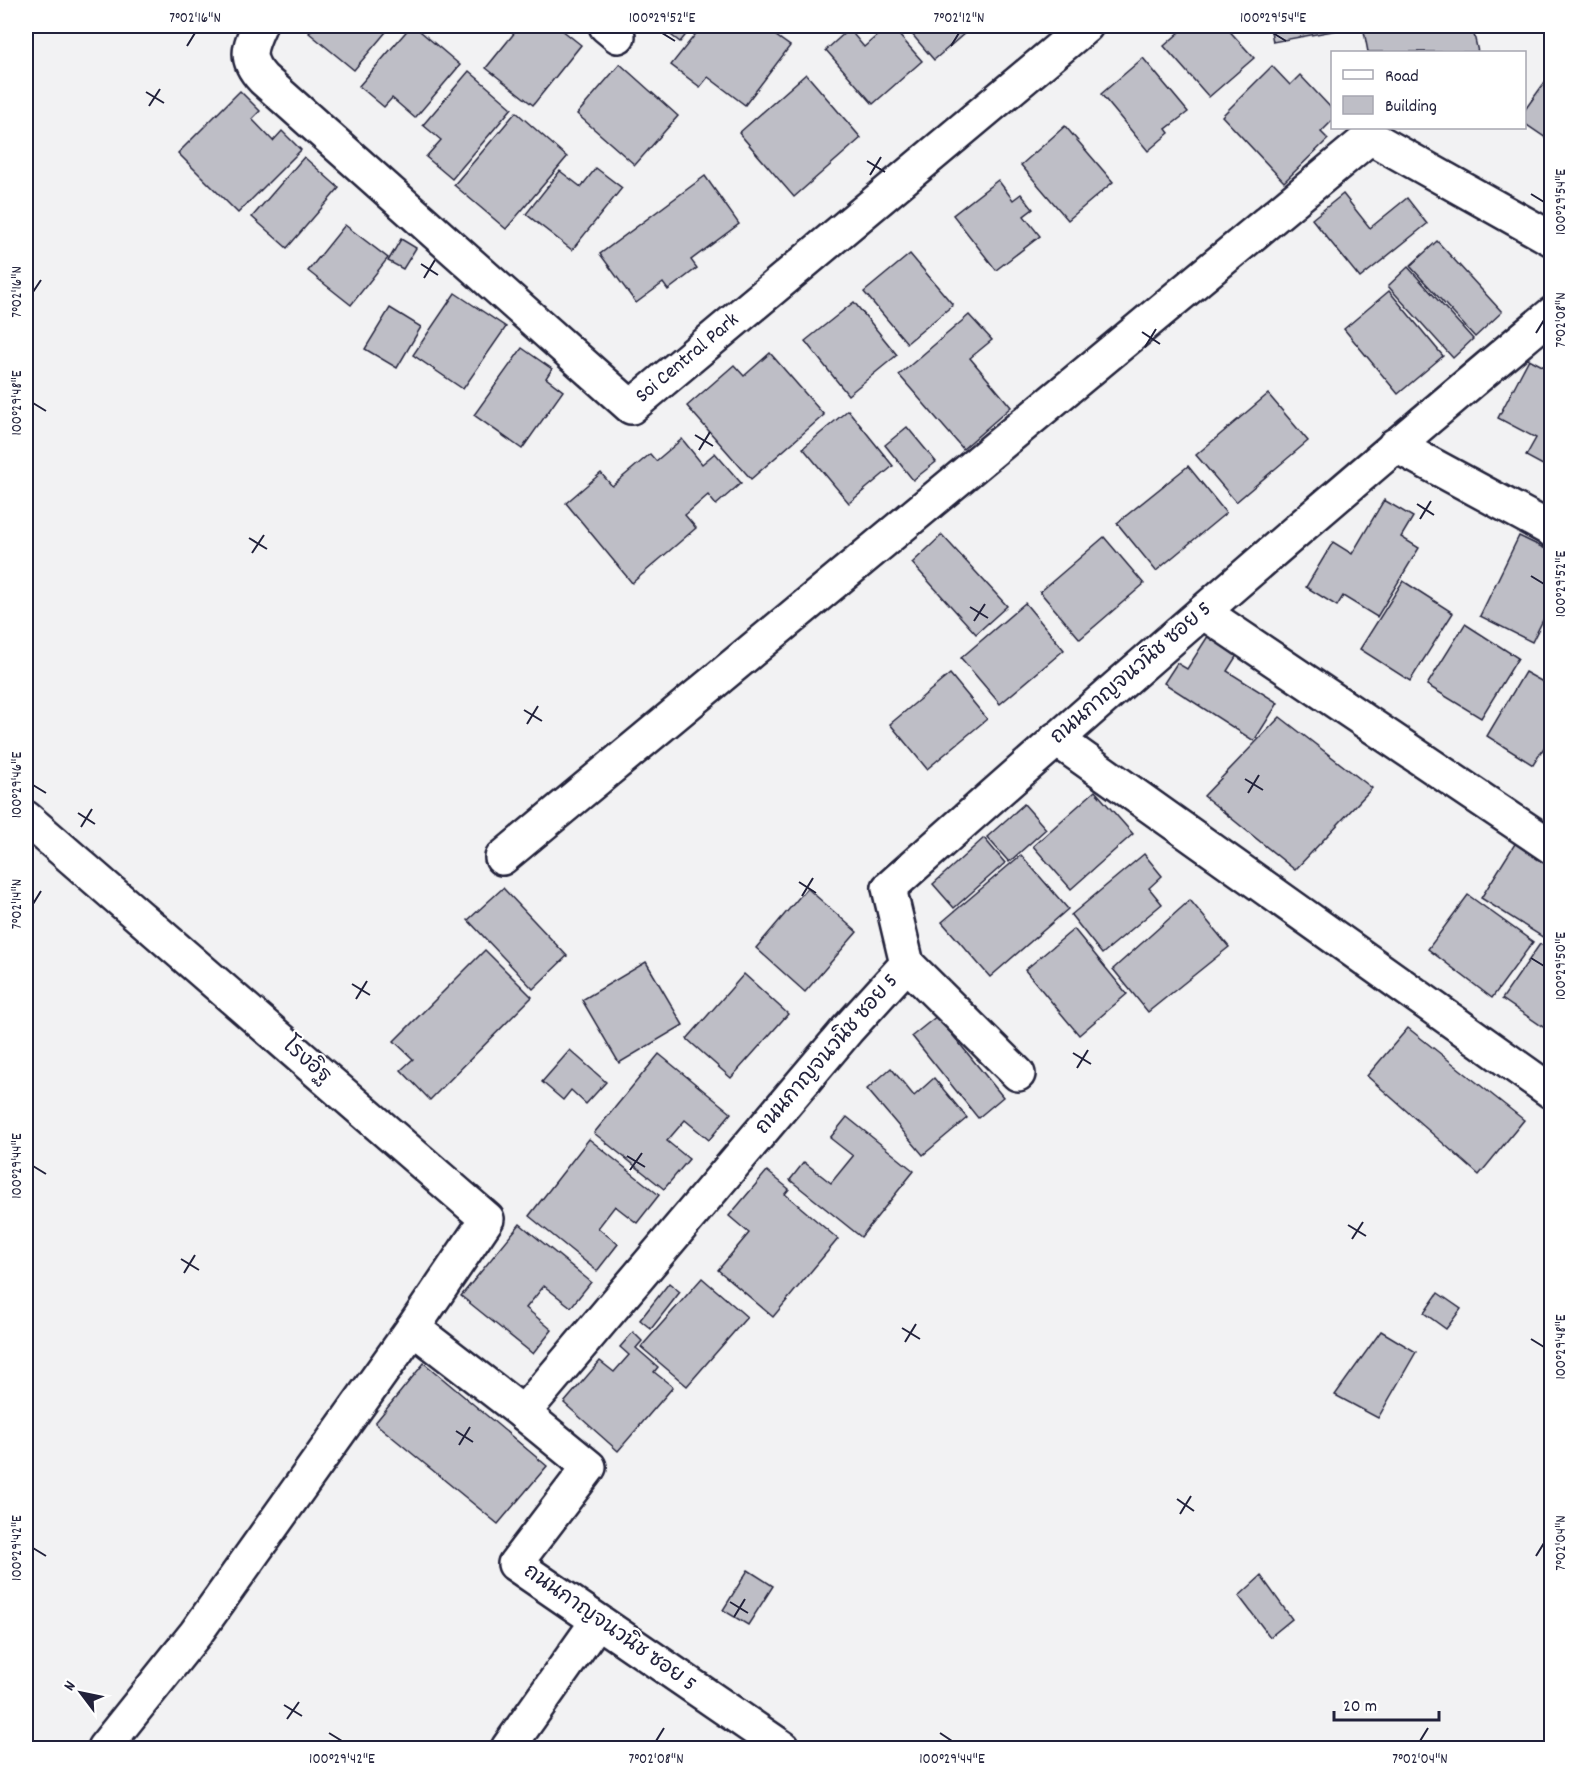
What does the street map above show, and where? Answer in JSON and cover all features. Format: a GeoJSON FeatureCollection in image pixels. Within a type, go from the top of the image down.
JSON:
{"type":"FeatureCollection","features":[{"type":"Feature","properties":{"kind":"street","name":"Soi Central Park"},"geometry":{"type":"LineString","coordinates":[[259,26],[249,52],[258,73],[631,407],[1086,26]]}},
{"type":"Feature","properties":{"kind":"street"},"geometry":{"type":"LineString","coordinates":[[502,858],[1370,137],[1551,239]]}},
{"type":"Feature","properties":{"kind":"street","name":"ถนนกาญจนวนิช ซอย 5"},"geometry":{"type":"LineString","coordinates":[[783,1749],[515,1564],[589,1467],[523,1413],[847,1030],[907,964],[889,888],[1056,739],[1395,445],[1551,314]]}},
{"type":"Feature","properties":{"kind":"street"},"geometry":{"type":"LineString","coordinates":[[1395,445],[1551,530]]}},
{"type":"Feature","properties":{"kind":"street"},"geometry":{"type":"LineString","coordinates":[[1203,612],[1551,847]]}},
{"type":"Feature","properties":{"kind":"street"},"geometry":{"type":"LineString","coordinates":[[1056,739],[1551,1092]]}},
{"type":"Feature","properties":{"kind":"street","name":"โรงอิฐ"},"geometry":{"type":"LineString","coordinates":[[26,818],[487,1219],[413,1328]]}},
{"type":"Feature","properties":{"kind":"street"},"geometry":{"type":"LineString","coordinates":[[907,964],[1018,1074]]}},
{"type":"Feature","properties":{"kind":"street"},"geometry":{"type":"LineString","coordinates":[[104,1749],[196,1633],[413,1328],[523,1413]]}},
{"type":"Feature","properties":{"kind":"street"},"geometry":{"type":"LineString","coordinates":[[508,1749],[597,1622]]}},
{"type":"Feature","properties":{"kind":"building"},"geometry":{"type":"Polygon","coordinates":[[[315,26],[391,26],[354,70],[309,33],[315,26]]]}},
{"type":"Feature","properties":{"kind":"building"},"geometry":{"type":"Polygon","coordinates":[[[411,26],[414,26],[460,65],[415,118],[392,98],[384,107],[359,86],[411,26]]]}},
{"type":"Feature","properties":{"kind":"building"},"geometry":{"type":"Polygon","coordinates":[[[520,26],[557,26],[581,45],[533,105],[486,68],[520,26]]]}},
{"type":"Feature","properties":{"kind":"building"},"geometry":{"type":"Polygon","coordinates":[[[659,26],[693,26],[680,42],[659,26]]]}},
{"type":"Feature","properties":{"kind":"building"},"geometry":{"type":"Polygon","coordinates":[[[702,26],[762,26],[790,46],[745,105],[708,77],[700,87],[671,65],[702,26]]]}},
{"type":"Feature","properties":{"kind":"building"},"geometry":{"type":"Polygon","coordinates":[[[888,26],[891,26],[922,61],[873,104],[826,50],[849,29],[864,47],[888,26]]]}},
{"type":"Feature","properties":{"kind":"building"},"geometry":{"type":"Polygon","coordinates":[[[905,26],[973,26],[934,60],[905,26]]]}},
{"type":"Feature","properties":{"kind":"building"},"geometry":{"type":"Polygon","coordinates":[[[1225,26],[1254,58],[1209,97],[1164,46],[1182,30],[1180,27],[1225,26]]]}},
{"type":"Feature","properties":{"kind":"building"},"geometry":{"type":"Polygon","coordinates":[[[1270,26],[1360,26],[1273,42],[1270,26]]]}},
{"type":"Feature","properties":{"kind":"building"},"geometry":{"type":"Polygon","coordinates":[[[1363,26],[1472,26],[1478,51],[1368,51],[1363,26]]]}},
{"type":"Feature","properties":{"kind":"building"},"geometry":{"type":"Polygon","coordinates":[[[1143,58],[1188,112],[1166,129],[1169,133],[1148,151],[1101,94],[1143,58]]]}},
{"type":"Feature","properties":{"kind":"building"},"geometry":{"type":"Polygon","coordinates":[[[620,64],[678,116],[635,165],[577,114],[620,64]]]}},
{"type":"Feature","properties":{"kind":"building"},"geometry":{"type":"Polygon","coordinates":[[[1272,66],[1290,85],[1300,75],[1331,108],[1331,122],[1321,132],[1328,139],[1284,182],[1222,116],[1272,66]]]}},
{"type":"Feature","properties":{"kind":"building"},"geometry":{"type":"Polygon","coordinates":[[[469,71],[512,108],[452,179],[426,157],[441,140],[423,125],[469,71]]]}},
{"type":"Feature","properties":{"kind":"building"},"geometry":{"type":"Polygon","coordinates":[[[1552,72],[1552,142],[1526,124],[1526,108],[1552,72]]]}},
{"type":"Feature","properties":{"kind":"building"},"geometry":{"type":"Polygon","coordinates":[[[806,74],[861,138],[794,197],[739,133],[806,74]]]}},
{"type":"Feature","properties":{"kind":"building"},"geometry":{"type":"Polygon","coordinates":[[[240,91],[260,111],[252,119],[273,141],[282,131],[301,150],[238,213],[178,153],[240,91]]]}},
{"type":"Feature","properties":{"kind":"building"},"geometry":{"type":"Polygon","coordinates":[[[516,112],[567,157],[506,229],[454,185],[516,112]]]}},
{"type":"Feature","properties":{"kind":"building"},"geometry":{"type":"Polygon","coordinates":[[[1065,126],[1113,182],[1068,220],[1021,165],[1065,126]]]}},
{"type":"Feature","properties":{"kind":"building"},"geometry":{"type":"Polygon","coordinates":[[[304,157],[339,188],[287,248],[252,217],[304,157]]]}},
{"type":"Feature","properties":{"kind":"building"},"geometry":{"type":"Polygon","coordinates":[[[596,168],[622,188],[572,250],[526,214],[560,171],[581,187],[596,168]]]}},
{"type":"Feature","properties":{"kind":"building"},"geometry":{"type":"Polygon","coordinates":[[[705,176],[739,224],[691,260],[697,268],[668,290],[663,283],[636,303],[600,254],[705,176]]]}},
{"type":"Feature","properties":{"kind":"building"},"geometry":{"type":"Polygon","coordinates":[[[998,180],[1013,200],[1021,194],[1033,209],[1024,216],[1040,236],[996,270],[953,215],[998,180]]]}},
{"type":"Feature","properties":{"kind":"building"},"geometry":{"type":"Polygon","coordinates":[[[1343,194],[1370,228],[1407,198],[1427,224],[1360,278],[1312,219],[1343,194]]]}},
{"type":"Feature","properties":{"kind":"building"},"geometry":{"type":"Polygon","coordinates":[[[345,225],[388,258],[351,305],[308,271],[345,225]]]}},
{"type":"Feature","properties":{"kind":"building"},"geometry":{"type":"Polygon","coordinates":[[[401,239],[416,248],[403,269],[388,261],[401,239]]]}},
{"type":"Feature","properties":{"kind":"building"},"geometry":{"type":"Polygon","coordinates":[[[1437,241],[1502,312],[1475,337],[1410,266],[1437,241]]]}},
{"type":"Feature","properties":{"kind":"building"},"geometry":{"type":"Polygon","coordinates":[[[910,254],[953,305],[907,343],[864,292],[910,254]]]}},
{"type":"Feature","properties":{"kind":"building"},"geometry":{"type":"Polygon","coordinates":[[[1408,267],[1473,339],[1453,358],[1388,286],[1408,267]]]}},
{"type":"Feature","properties":{"kind":"building"},"geometry":{"type":"Polygon","coordinates":[[[1389,291],[1443,356],[1398,394],[1344,329],[1389,291]]]}},
{"type":"Feature","properties":{"kind":"building"},"geometry":{"type":"Polygon","coordinates":[[[455,293],[506,327],[463,389],[413,355],[455,293]]]}},
{"type":"Feature","properties":{"kind":"building"},"geometry":{"type":"Polygon","coordinates":[[[854,302],[897,355],[848,395],[805,341],[854,302]]]}},
{"type":"Feature","properties":{"kind":"building"},"geometry":{"type":"Polygon","coordinates":[[[390,308],[421,327],[397,368],[365,349],[390,308]]]}},
{"type":"Feature","properties":{"kind":"building"},"geometry":{"type":"Polygon","coordinates":[[[969,315],[992,340],[970,358],[1011,407],[963,449],[899,375],[969,315]]]}},
{"type":"Feature","properties":{"kind":"building"},"geometry":{"type":"Polygon","coordinates":[[[522,348],[552,369],[546,378],[563,391],[522,449],[474,415],[522,348]]]}},
{"type":"Feature","properties":{"kind":"building"},"geometry":{"type":"Polygon","coordinates":[[[770,353],[824,415],[751,479],[687,406],[734,365],[744,376],[770,353]]]}},
{"type":"Feature","properties":{"kind":"building"},"geometry":{"type":"Polygon","coordinates":[[[1529,359],[1552,371],[1552,470],[1526,456],[1536,438],[1498,418],[1529,359]]]}},
{"type":"Feature","properties":{"kind":"building"},"geometry":{"type":"Polygon","coordinates":[[[1268,394],[1308,441],[1236,502],[1196,455],[1268,394]]]}},
{"type":"Feature","properties":{"kind":"building"},"geometry":{"type":"Polygon","coordinates":[[[848,410],[893,466],[849,503],[803,448],[848,410]]]}},
{"type":"Feature","properties":{"kind":"building"},"geometry":{"type":"Polygon","coordinates":[[[907,427],[936,462],[913,480],[885,445],[907,427]]]}},
{"type":"Feature","properties":{"kind":"building"},"geometry":{"type":"Polygon","coordinates":[[[682,439],[702,464],[715,453],[741,483],[716,505],[708,495],[685,515],[696,528],[632,583],[566,503],[601,473],[612,486],[650,454],[656,461],[682,439]]]}},
{"type":"Feature","properties":{"kind":"building"},"geometry":{"type":"Polygon","coordinates":[[[1188,466],[1226,513],[1156,571],[1117,523],[1188,466]]]}},
{"type":"Feature","properties":{"kind":"building"},"geometry":{"type":"Polygon","coordinates":[[[1384,500],[1413,517],[1401,537],[1419,548],[1377,617],[1343,596],[1337,606],[1306,587],[1333,542],[1352,554],[1384,500]]]}},
{"type":"Feature","properties":{"kind":"building"},"geometry":{"type":"Polygon","coordinates":[[[942,535],[1007,606],[976,634],[912,563],[942,535]]]}},
{"type":"Feature","properties":{"kind":"building"},"geometry":{"type":"Polygon","coordinates":[[[1519,536],[1552,552],[1552,602],[1532,642],[1480,616],[1519,536]]]}},
{"type":"Feature","properties":{"kind":"building"},"geometry":{"type":"Polygon","coordinates":[[[1104,537],[1144,584],[1080,639],[1040,592],[1104,537]]]}},
{"type":"Feature","properties":{"kind":"building"},"geometry":{"type":"Polygon","coordinates":[[[1403,581],[1453,613],[1410,681],[1360,649],[1403,581]]]}},
{"type":"Feature","properties":{"kind":"building"},"geometry":{"type":"Polygon","coordinates":[[[1025,603],[1064,650],[1000,704],[961,658],[1025,603]]]}},
{"type":"Feature","properties":{"kind":"building"},"geometry":{"type":"Polygon","coordinates":[[[1465,624],[1518,658],[1481,718],[1427,685],[1465,624]]]}},
{"type":"Feature","properties":{"kind":"building"},"geometry":{"type":"Polygon","coordinates":[[[1210,633],[1239,652],[1227,671],[1278,703],[1254,741],[1164,683],[1177,663],[1187,669],[1210,633]]]}},
{"type":"Feature","properties":{"kind":"building"},"geometry":{"type":"Polygon","coordinates":[[[1525,672],[1552,687],[1552,735],[1533,765],[1487,736],[1525,672]]]}},
{"type":"Feature","properties":{"kind":"building"},"geometry":{"type":"Polygon","coordinates":[[[950,674],[987,719],[927,769],[890,724],[950,674]]]}},
{"type":"Feature","properties":{"kind":"building"},"geometry":{"type":"Polygon","coordinates":[[[1280,717],[1372,788],[1295,870],[1204,796],[1280,717]]]}},
{"type":"Feature","properties":{"kind":"building"},"geometry":{"type":"Polygon","coordinates":[[[1095,791],[1133,834],[1071,889],[1033,846],[1095,791]]]}},
{"type":"Feature","properties":{"kind":"building"},"geometry":{"type":"Polygon","coordinates":[[[1024,804],[1046,829],[1009,862],[987,837],[1024,804]]]}},
{"type":"Feature","properties":{"kind":"building"},"geometry":{"type":"Polygon","coordinates":[[[984,838],[1005,863],[954,908],[933,884],[984,838]]]}},
{"type":"Feature","properties":{"kind":"building"},"geometry":{"type":"Polygon","coordinates":[[[1518,839],[1552,861],[1552,943],[1481,898],[1518,839]]]}},
{"type":"Feature","properties":{"kind":"building"},"geometry":{"type":"Polygon","coordinates":[[[1144,854],[1162,876],[1149,888],[1162,904],[1102,954],[1071,915],[1144,854]]]}},
{"type":"Feature","properties":{"kind":"building"},"geometry":{"type":"Polygon","coordinates":[[[1021,855],[1068,909],[990,977],[942,922],[1021,855]]]}},
{"type":"Feature","properties":{"kind":"building"},"geometry":{"type":"Polygon","coordinates":[[[503,888],[567,956],[533,989],[468,920],[503,888]]]}},
{"type":"Feature","properties":{"kind":"building"},"geometry":{"type":"Polygon","coordinates":[[[807,888],[857,932],[805,992],[756,948],[807,888]]]}},
{"type":"Feature","properties":{"kind":"building"},"geometry":{"type":"Polygon","coordinates":[[[1468,895],[1533,942],[1492,998],[1428,949],[1468,895]]]}},
{"type":"Feature","properties":{"kind":"building"},"geometry":{"type":"Polygon","coordinates":[[[1190,900],[1229,947],[1148,1012],[1113,969],[1190,900]]]}},
{"type":"Feature","properties":{"kind":"building"},"geometry":{"type":"Polygon","coordinates":[[[1074,929],[1127,994],[1079,1035],[1025,970],[1074,929]]]}},
{"type":"Feature","properties":{"kind":"building"},"geometry":{"type":"Polygon","coordinates":[[[1540,944],[1552,950],[1552,1033],[1502,999],[1540,944]]]}},
{"type":"Feature","properties":{"kind":"building"},"geometry":{"type":"Polygon","coordinates":[[[485,950],[532,997],[430,1100],[401,1070],[413,1059],[394,1041],[485,950]]]}},
{"type":"Feature","properties":{"kind":"building"},"geometry":{"type":"Polygon","coordinates":[[[646,962],[683,1025],[619,1063],[582,1000],[646,962]]]}},
{"type":"Feature","properties":{"kind":"building"},"geometry":{"type":"Polygon","coordinates":[[[744,974],[788,1014],[731,1078],[687,1039],[744,974]]]}},
{"type":"Feature","properties":{"kind":"building"},"geometry":{"type":"Polygon","coordinates":[[[937,1016],[1003,1097],[978,1118],[912,1036],[937,1016]]]}},
{"type":"Feature","properties":{"kind":"building"},"geometry":{"type":"Polygon","coordinates":[[[1408,1028],[1524,1120],[1479,1175],[1367,1076],[1408,1028]]]}},
{"type":"Feature","properties":{"kind":"building"},"geometry":{"type":"Polygon","coordinates":[[[570,1050],[606,1082],[586,1104],[571,1090],[563,1100],[542,1082],[570,1050]]]}},
{"type":"Feature","properties":{"kind":"building"},"geometry":{"type":"Polygon","coordinates":[[[659,1054],[731,1113],[709,1140],[685,1120],[667,1141],[689,1159],[664,1189],[594,1133],[659,1054]]]}},
{"type":"Feature","properties":{"kind":"building"},"geometry":{"type":"Polygon","coordinates":[[[891,1068],[914,1096],[934,1078],[967,1118],[923,1155],[867,1089],[891,1068]]]}},
{"type":"Feature","properties":{"kind":"building"},"geometry":{"type":"Polygon","coordinates":[[[847,1117],[914,1171],[861,1237],[790,1180],[804,1162],[831,1183],[853,1156],[830,1138],[847,1117]]]}},
{"type":"Feature","properties":{"kind":"building"},"geometry":{"type":"Polygon","coordinates":[[[589,1139],[659,1195],[637,1223],[615,1206],[598,1228],[618,1244],[597,1271],[529,1216],[589,1139]]]}},
{"type":"Feature","properties":{"kind":"building"},"geometry":{"type":"Polygon","coordinates":[[[767,1171],[789,1189],[785,1194],[838,1239],[773,1317],[718,1270],[749,1233],[729,1216],[767,1171]]]}},
{"type":"Feature","properties":{"kind":"building"},"geometry":{"type":"Polygon","coordinates":[[[520,1224],[591,1282],[571,1307],[544,1286],[526,1308],[552,1330],[533,1354],[461,1296],[520,1224]]]}},
{"type":"Feature","properties":{"kind":"building"},"geometry":{"type":"Polygon","coordinates":[[[702,1278],[747,1317],[687,1386],[641,1347],[702,1278]]]}},
{"type":"Feature","properties":{"kind":"building"},"geometry":{"type":"Polygon","coordinates":[[[669,1283],[680,1292],[651,1329],[640,1320],[669,1283]]]}},
{"type":"Feature","properties":{"kind":"building"},"geometry":{"type":"Polygon","coordinates":[[[1438,1293],[1461,1309],[1446,1329],[1424,1313],[1438,1293]]]}},
{"type":"Feature","properties":{"kind":"building"},"geometry":{"type":"Polygon","coordinates":[[[1381,1331],[1416,1352],[1378,1418],[1335,1395],[1381,1331]]]}},
{"type":"Feature","properties":{"kind":"building"},"geometry":{"type":"Polygon","coordinates":[[[633,1332],[642,1341],[636,1348],[658,1367],[654,1372],[673,1387],[618,1451],[564,1403],[600,1361],[614,1372],[629,1355],[620,1347],[633,1332]]]}},
{"type":"Feature","properties":{"kind":"building"},"geometry":{"type":"Polygon","coordinates":[[[424,1363],[547,1466],[498,1524],[375,1423],[424,1363]]]}},
{"type":"Feature","properties":{"kind":"building"},"geometry":{"type":"Polygon","coordinates":[[[748,1570],[773,1586],[748,1625],[723,1610],[748,1570]]]}},
{"type":"Feature","properties":{"kind":"building"},"geometry":{"type":"Polygon","coordinates":[[[1261,1576],[1292,1619],[1270,1637],[1239,1596],[1261,1576]]]}}]}
